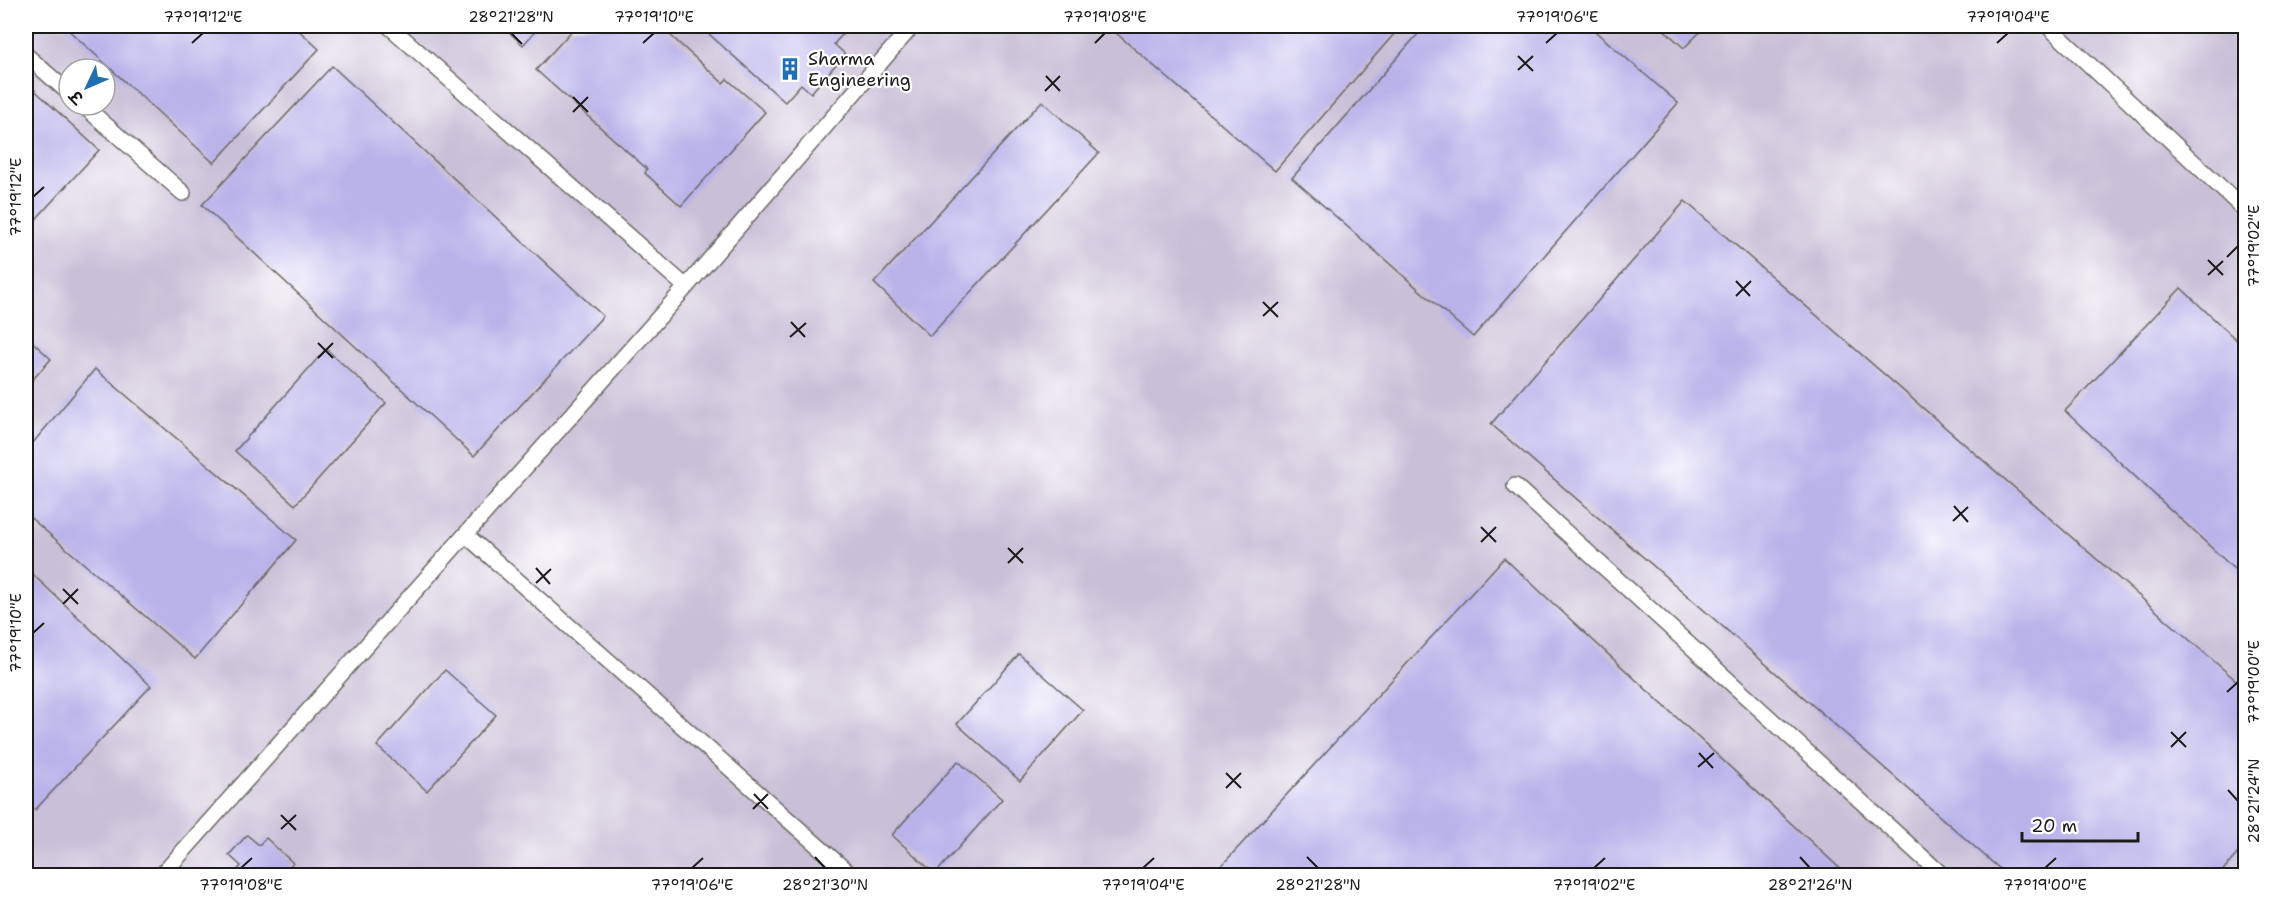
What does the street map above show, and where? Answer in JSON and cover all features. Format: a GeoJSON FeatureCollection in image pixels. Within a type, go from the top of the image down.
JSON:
{"type":"FeatureCollection","features":[{"type":"Feature","properties":{"kind":"lane"},"geometry":{"type":"LineString","coordinates":[[388,26],[686,287]]}},
{"type":"Feature","properties":{"kind":"lane"},"geometry":{"type":"LineString","coordinates":[[161,876],[686,287],[912,26]]}},
{"type":"Feature","properties":{"kind":"lane"},"geometry":{"type":"LineString","coordinates":[[2048,26],[2246,211]]}},
{"type":"Feature","properties":{"kind":"lane"},"geometry":{"type":"LineString","coordinates":[[26,55],[57,82]]}},
{"type":"Feature","properties":{"kind":"lane"},"geometry":{"type":"LineString","coordinates":[[96,117],[183,193]]}},
{"type":"Feature","properties":{"kind":"lane"},"geometry":{"type":"LineString","coordinates":[[1515,486],[1943,876]]}},
{"type":"Feature","properties":{"kind":"lane"},"geometry":{"type":"LineString","coordinates":[[466,535],[852,876]]}},
{"type":"Feature","properties":{"kind":"shaded area"},"geometry":{"type":"Polygon","coordinates":[[[26,26],[2245,26],[2245,875],[26,875],[26,26]]]}},
{"type":"Feature","properties":{"kind":"building"},"geometry":{"type":"Polygon","coordinates":[[[64,26],[294,26],[319,49],[214,163],[117,74],[117,57],[98,57],[64,26]]]}},
{"type":"Feature","properties":{"kind":"building"},"geometry":{"type":"Polygon","coordinates":[[[502,26],[540,26],[523,45],[502,26]]]}},
{"type":"Feature","properties":{"kind":"building"},"geometry":{"type":"Polygon","coordinates":[[[576,26],[660,26],[723,83],[727,79],[765,112],[681,206],[645,173],[647,169],[536,70],[576,26]]]}},
{"type":"Feature","properties":{"kind":"building","name":"Sharma Engineering"},"geometry":{"type":"Polygon","coordinates":[[[700,26],[850,26],[834,44],[845,54],[811,93],[801,84],[785,102],[700,26]]]}},
{"type":"Feature","properties":{"kind":"building"},"geometry":{"type":"Polygon","coordinates":[[[1108,26],[1401,26],[1275,171],[1108,26]]]}},
{"type":"Feature","properties":{"kind":"building"},"geometry":{"type":"Polygon","coordinates":[[[1425,26],[1589,26],[1678,103],[1473,337],[1292,178],[1425,26]]]}},
{"type":"Feature","properties":{"kind":"building"},"geometry":{"type":"Polygon","coordinates":[[[1660,26],[1706,26],[1684,48],[1660,26]]]}},
{"type":"Feature","properties":{"kind":"building"},"geometry":{"type":"Polygon","coordinates":[[[332,66],[603,316],[474,456],[202,205],[332,66]]]}},
{"type":"Feature","properties":{"kind":"building"},"geometry":{"type":"Polygon","coordinates":[[[28,84],[57,111],[57,117],[64,117],[99,150],[26,230],[26,86],[28,84]]]}},
{"type":"Feature","properties":{"kind":"building"},"geometry":{"type":"Polygon","coordinates":[[[1042,101],[1099,153],[930,336],[874,283],[1042,101]]]}},
{"type":"Feature","properties":{"kind":"building"},"geometry":{"type":"Polygon","coordinates":[[[1685,201],[2246,689],[2246,844],[2218,876],[2008,876],[1491,424],[1685,201]]]}},
{"type":"Feature","properties":{"kind":"building"},"geometry":{"type":"Polygon","coordinates":[[[2181,288],[2246,349],[2246,580],[2065,411],[2181,288]]]}},
{"type":"Feature","properties":{"kind":"building"},"geometry":{"type":"Polygon","coordinates":[[[26,336],[51,359],[26,387],[26,336]]]}},
{"type":"Feature","properties":{"kind":"building"},"geometry":{"type":"Polygon","coordinates":[[[326,349],[386,403],[295,505],[235,451],[326,349]]]}},
{"type":"Feature","properties":{"kind":"building"},"geometry":{"type":"Polygon","coordinates":[[[95,369],[296,540],[195,659],[26,514],[26,451],[95,369]]]}},
{"type":"Feature","properties":{"kind":"building"},"geometry":{"type":"Polygon","coordinates":[[[1504,558],[1848,876],[1212,876],[1504,558]]]}},
{"type":"Feature","properties":{"kind":"building"},"geometry":{"type":"Polygon","coordinates":[[[26,568],[151,686],[35,810],[26,802],[26,568]]]}},
{"type":"Feature","properties":{"kind":"building"},"geometry":{"type":"Polygon","coordinates":[[[1019,654],[1083,710],[1020,781],[957,724],[1019,654]]]}},
{"type":"Feature","properties":{"kind":"building"},"geometry":{"type":"Polygon","coordinates":[[[445,670],[496,715],[427,791],[377,746],[445,670]]]}},
{"type":"Feature","properties":{"kind":"building"},"geometry":{"type":"Polygon","coordinates":[[[958,761],[1002,799],[935,874],[892,835],[958,761]]]}},
{"type":"Feature","properties":{"kind":"building"},"geometry":{"type":"Polygon","coordinates":[[[247,835],[259,845],[266,838],[293,863],[282,876],[237,876],[235,873],[241,866],[229,855],[247,835]]]}},
{"type":"Feature","properties":{"kind":"building"},"geometry":{"type":"Polygon","coordinates":[[[346,867],[355,876],[338,876],[346,867]]]}},
{"type":"Feature","properties":{"kind":"place","name":"Sharma Engineering"},"geometry":{"type":"Point","coordinates":[790,69]}}]}
